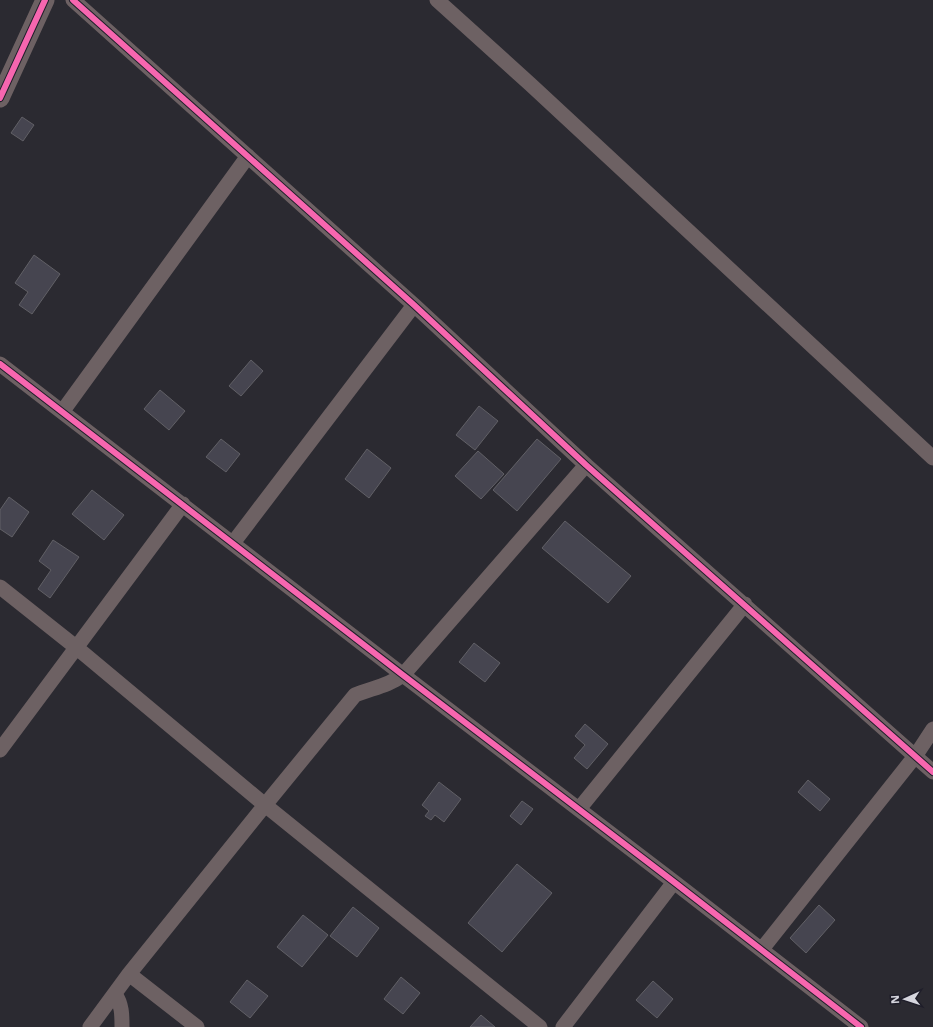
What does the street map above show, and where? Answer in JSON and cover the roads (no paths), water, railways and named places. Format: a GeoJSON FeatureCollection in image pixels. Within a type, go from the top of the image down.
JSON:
{"type":"FeatureCollection","features":[{"type":"Feature","properties":{"kind":"street"},"geometry":{"type":"LineString","coordinates":[[0,98],[45,0]]}},
{"type":"Feature","properties":{"kind":"street"},"geometry":{"type":"LineString","coordinates":[[73,0],[414,306],[586,464],[916,755],[933,772]]}},
{"type":"Feature","properties":{"kind":"street"},"geometry":{"type":"LineString","coordinates":[[438,0],[536,89],[933,458]]}},
{"type":"Feature","properties":{"kind":"street"},"geometry":{"type":"LineString","coordinates":[[62,412],[248,156]]}},
{"type":"Feature","properties":{"kind":"street"},"geometry":{"type":"LineString","coordinates":[[233,543],[414,306]]}},
{"type":"Feature","properties":{"kind":"street"},"geometry":{"type":"LineString","coordinates":[[0,364],[403,675],[762,949],[861,1027]]}},
{"type":"Feature","properties":{"kind":"street"},"geometry":{"type":"LineString","coordinates":[[90,1027],[129,974],[355,695],[388,684],[403,675],[586,464]]}},
{"type":"Feature","properties":{"kind":"street"},"geometry":{"type":"LineString","coordinates":[[0,750],[183,504]]}},
{"type":"Feature","properties":{"kind":"street"},"geometry":{"type":"LineString","coordinates":[[0,587],[77,648],[265,805],[540,1027]]}},
{"type":"Feature","properties":{"kind":"street"},"geometry":{"type":"LineString","coordinates":[[579,809],[745,604]]}},
{"type":"Feature","properties":{"kind":"street"},"geometry":{"type":"LineString","coordinates":[[762,949],[916,755],[933,729]]}},
{"type":"Feature","properties":{"kind":"street"},"geometry":{"type":"LineString","coordinates":[[563,1027],[674,882]]}},
{"type":"Feature","properties":{"kind":"street"},"geometry":{"type":"LineString","coordinates":[[129,974],[197,1027]]}},
{"type":"Feature","properties":{"kind":"street"},"geometry":{"type":"LineString","coordinates":[[115,994],[119,1000],[122,1027]]}}]}
